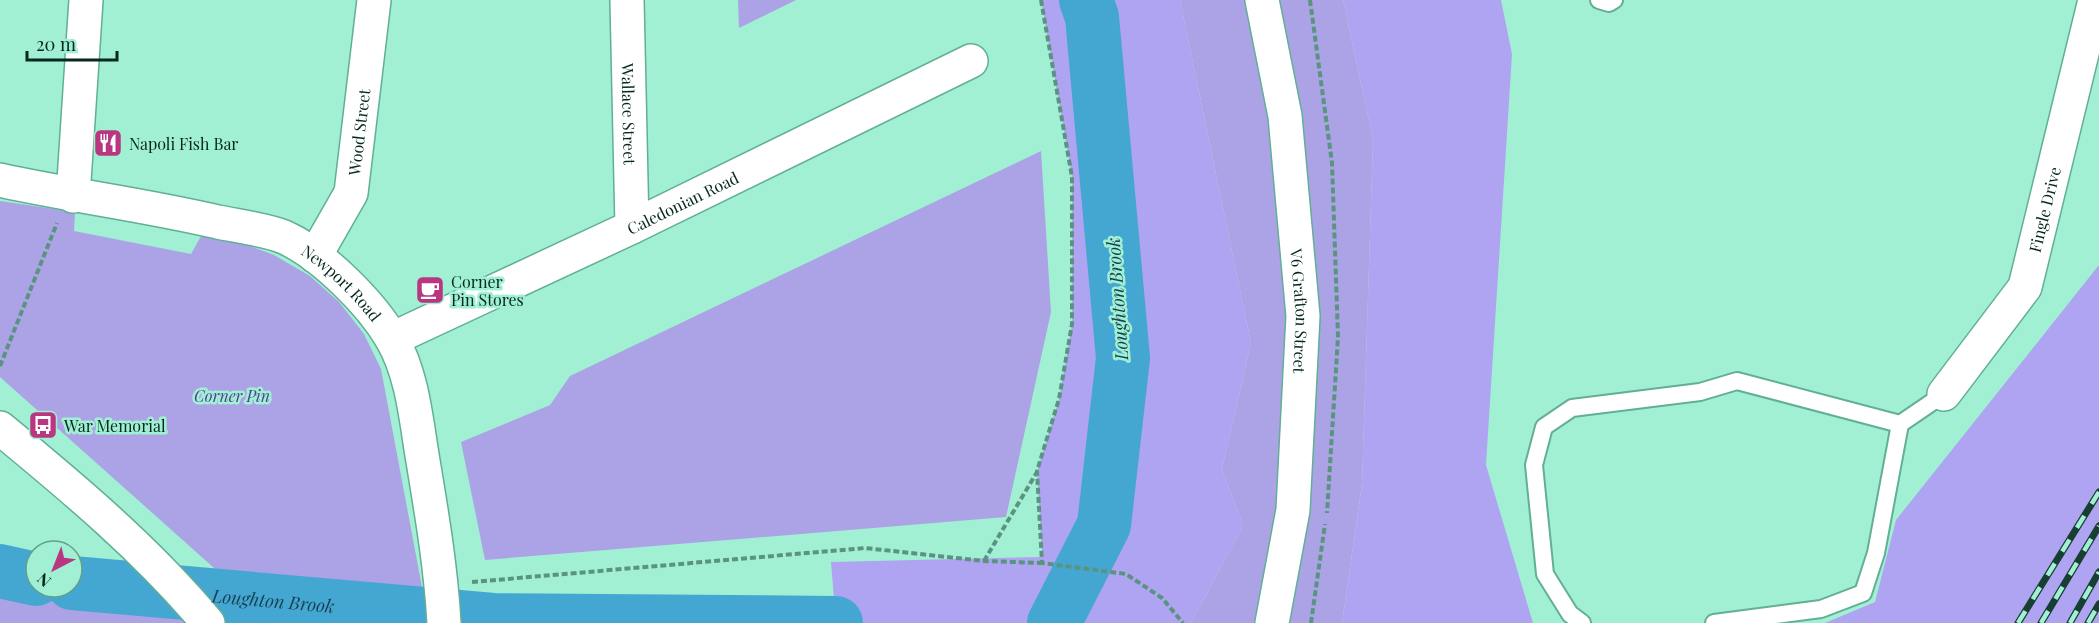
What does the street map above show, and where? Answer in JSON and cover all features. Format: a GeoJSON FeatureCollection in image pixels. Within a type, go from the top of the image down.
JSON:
{"type":"FeatureCollection","features":[{"type":"Feature","properties":{"kind":"street"},"geometry":{"type":"LineString","coordinates":[[71,195],[86,0]]}},
{"type":"Feature","properties":{"kind":"street","name":"Wood Street"},"geometry":{"type":"LineString","coordinates":[[315,256],[351,193],[374,0]]}},
{"type":"Feature","properties":{"kind":"street","name":"Wallace Street"},"geometry":{"type":"LineString","coordinates":[[627,0],[632,227]]}},
{"type":"Feature","properties":{"kind":"street","name":"V6 Grafton Street"},"geometry":{"type":"LineString","coordinates":[[1262,0],[1285,116],[1303,316],[1293,510],[1272,623]]}},
{"type":"Feature","properties":{"kind":"street","name":"Fingle Drive"},"geometry":{"type":"LineString","coordinates":[[1944,394],[2025,287],[2095,0]]}},
{"type":"Feature","properties":{"kind":"street","name":"Caledonian Road"},"geometry":{"type":"LineString","coordinates":[[392,339],[632,227],[971,61]]}},
{"type":"Feature","properties":{"kind":"street","name":"Newport Road"},"geometry":{"type":"LineString","coordinates":[[0,180],[71,195],[165,210],[284,237],[315,256],[359,295],[392,339],[411,385],[443,601]]}},
{"type":"Feature","properties":{"kind":"street"},"geometry":{"type":"LineString","coordinates":[[0,428],[70,486],[139,550],[208,623]]}},
{"type":"Feature","properties":{"kind":"lane"},"geometry":{"type":"LineString","coordinates":[[1599,0],[1609,3],[1614,0]]}},
{"type":"Feature","properties":{"kind":"lane"},"geometry":{"type":"LineString","coordinates":[[1581,623],[1570,614],[1545,574],[1534,465],[1544,427],[1572,408],[1700,392],[1737,381],[1900,424]]}},
{"type":"Feature","properties":{"kind":"lane"},"geometry":{"type":"LineString","coordinates":[[1714,623],[1821,609],[1863,593],[1876,553],[1900,424],[1944,394]]}},
{"type":"Feature","properties":{"kind":"path"},"geometry":{"type":"LineString","coordinates":[[984,561],[1037,471],[1059,399],[1072,324],[1072,177],[1041,0]]}},
{"type":"Feature","properties":{"kind":"path"},"geometry":{"type":"LineString","coordinates":[[0,366],[71,195]]}},
{"type":"Feature","properties":{"kind":"path"},"geometry":{"type":"LineString","coordinates":[[1037,471],[1042,563]]}},
{"type":"Feature","properties":{"kind":"path"},"geometry":{"type":"LineString","coordinates":[[443,601],[865,548],[984,561],[1042,563],[1126,574],[1162,598],[1183,623]]}},
{"type":"Feature","properties":{"kind":"green space"},"geometry":{"type":"Polygon","coordinates":[[[738,0],[796,0],[739,28],[738,0]]]}},
{"type":"Feature","properties":{"kind":"green space"},"geometry":{"type":"Polygon","coordinates":[[[1180,0],[1343,0],[1373,140],[1362,484],[1342,623],[1191,623],[1243,526],[1222,469],[1251,343],[1180,0]]]}},
{"type":"Feature","properties":{"kind":"green space"},"geometry":{"type":"Polygon","coordinates":[[[1041,151],[1051,312],[1006,517],[485,560],[461,442],[550,405],[570,376],[1041,151]]]}},
{"type":"Feature","properties":{"kind":"green space","name":"Corner Pin"},"geometry":{"type":"Polygon","coordinates":[[[0,201],[75,212],[74,231],[191,254],[205,229],[274,255],[310,276],[339,302],[364,334],[381,369],[422,587],[422,623],[266,623],[251,601],[0,377],[0,201]]]}},
{"type":"Feature","properties":{"kind":"green space"},"geometry":{"type":"Polygon","coordinates":[[[0,571],[24,576],[24,599],[84,599],[84,584],[185,593],[208,623],[0,623],[0,571]]]}},
{"type":"Feature","properties":{"kind":"shaded area"},"geometry":{"type":"Polygon","coordinates":[[[1041,0],[1180,0],[1251,343],[1222,469],[1243,526],[1191,623],[836,623],[831,562],[1042,557],[1037,471],[1059,399],[1072,324],[1072,177],[1041,0]]]}},
{"type":"Feature","properties":{"kind":"shaded area"},"geometry":{"type":"Polygon","coordinates":[[[1343,0],[1501,0],[1512,54],[1486,465],[1533,623],[1342,623],[1362,484],[1373,140],[1343,0]]]}},
{"type":"Feature","properties":{"kind":"shaded area"},"geometry":{"type":"Polygon","coordinates":[[[2099,265],[2099,623],[1825,623],[1875,602],[1896,520],[2099,265]]]}},
{"type":"Feature","properties":{"kind":"waterway","name":"Loughton Brook"},"geometry":{"type":"LineString","coordinates":[[1054,623],[1104,525],[1123,358],[1092,17],[1086,0]]}},
{"type":"Feature","properties":{"kind":"waterway","name":"Loughton Brook"},"geometry":{"type":"LineString","coordinates":[[0,571],[24,576]]}},
{"type":"Feature","properties":{"kind":"waterway","name":"Loughton Brook"},"geometry":{"type":"LineString","coordinates":[[84,584],[493,620],[836,623]]}},
{"type":"Feature","properties":{"kind":"railway"},"geometry":{"type":"LineString","coordinates":[[2018,623],[2099,492]]}},
{"type":"Feature","properties":{"kind":"railway"},"geometry":{"type":"LineString","coordinates":[[2041,623],[2099,526]]}},
{"type":"Feature","properties":{"kind":"railway"},"geometry":{"type":"LineString","coordinates":[[2070,623],[2099,572]]}},
{"type":"Feature","properties":{"kind":"railway"},"geometry":{"type":"LineString","coordinates":[[2088,623],[2099,604]]}},
{"type":"Feature","properties":{"kind":"place","name":"Napoli Fish Bar"},"geometry":{"type":"Point","coordinates":[108,143]}},
{"type":"Feature","properties":{"kind":"place","name":"Corner Pin Stores"},"geometry":{"type":"Point","coordinates":[430,290]}},
{"type":"Feature","properties":{"kind":"place","name":"War Memorial"},"geometry":{"type":"Point","coordinates":[43,425]}}]}
